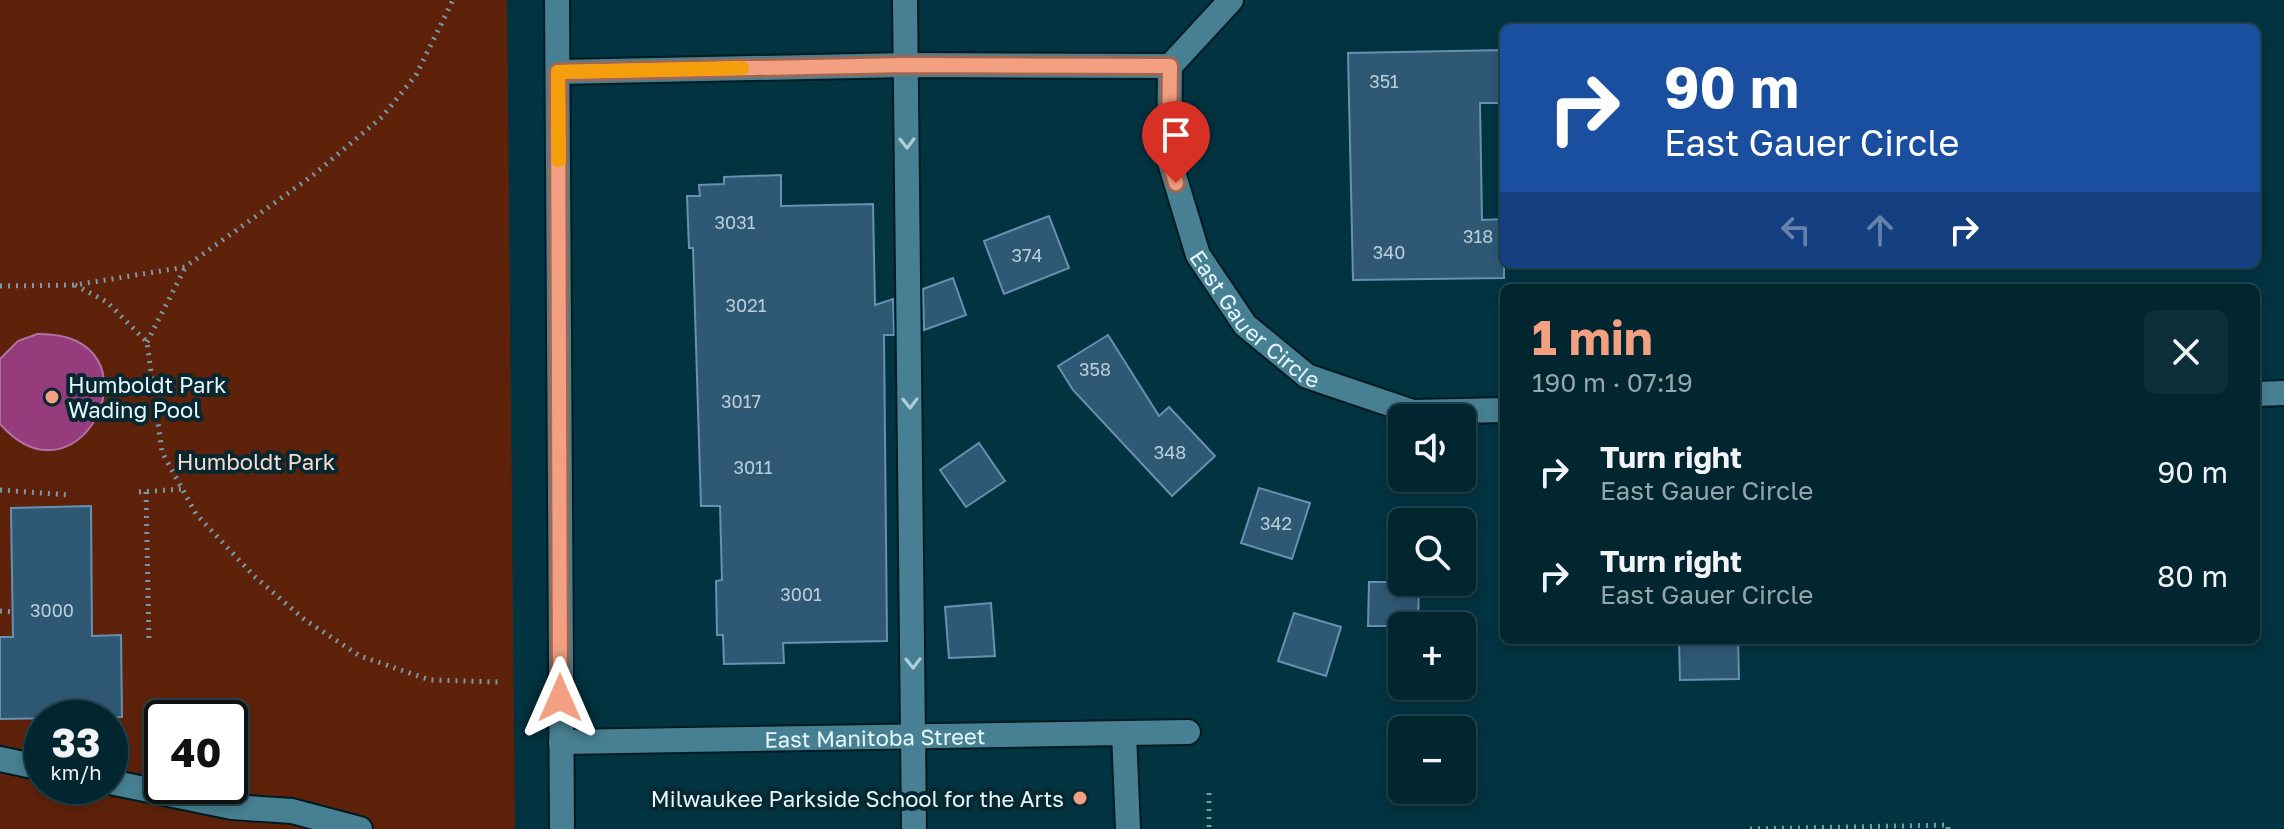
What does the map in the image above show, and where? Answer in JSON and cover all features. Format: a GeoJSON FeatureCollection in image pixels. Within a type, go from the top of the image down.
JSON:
{"type":"FeatureCollection","features":[{"type":"Feature","properties":{"kind":"street"},"geometry":{"type":"LineString","coordinates":[[557,0],[562,829]]}},
{"type":"Feature","properties":{"kind":"street"},"geometry":{"type":"LineString","coordinates":[[905,0],[914,829]]}},
{"type":"Feature","properties":{"kind":"street"},"geometry":{"type":"LineString","coordinates":[[558,72],[905,65],[1170,66],[1231,0]]}},
{"type":"Feature","properties":{"kind":"street","name":"East Gauer Circle"},"geometry":{"type":"LineString","coordinates":[[1170,66],[1169,159],[1198,255],[1245,325],[1307,376],[1413,412],[1500,410]]}},
{"type":"Feature","properties":{"kind":"street"},"geometry":{"type":"LineString","coordinates":[[2260,394],[2284,393]]}},
{"type":"Feature","properties":{"kind":"street","name":"East Manitoba Street"},"geometry":{"type":"LineString","coordinates":[[561,742],[1188,732]]}},
{"type":"Feature","properties":{"kind":"street"},"geometry":{"type":"LineString","coordinates":[[1124,733],[1128,829]]}},
{"type":"Feature","properties":{"kind":"street"},"geometry":{"type":"LineString","coordinates":[[0,759],[24,764]]}},
{"type":"Feature","properties":{"kind":"street"},"geometry":{"type":"LineString","coordinates":[[128,786],[232,807],[292,811],[360,829]]}},
{"type":"Feature","properties":{"kind":"path"},"geometry":{"type":"LineString","coordinates":[[0,286],[75,285],[185,267],[312,176],[382,117],[416,75],[453,0]]}},
{"type":"Feature","properties":{"kind":"path"},"geometry":{"type":"LineString","coordinates":[[185,267],[147,342],[162,452],[196,514],[254,576],[305,620],[360,656],[430,680],[498,682]]}},
{"type":"Feature","properties":{"kind":"path"},"geometry":{"type":"LineString","coordinates":[[75,285],[107,302],[147,342]]}},
{"type":"Feature","properties":{"kind":"path"},"geometry":{"type":"LineString","coordinates":[[149,643],[143,492],[182,489]]}},
{"type":"Feature","properties":{"kind":"path"},"geometry":{"type":"LineString","coordinates":[[0,490],[69,495]]}},
{"type":"Feature","properties":{"kind":"path"},"geometry":{"type":"LineString","coordinates":[[0,611],[13,612]]}},
{"type":"Feature","properties":{"kind":"path"},"geometry":{"type":"LineString","coordinates":[[1209,793],[1209,829]]}},
{"type":"Feature","properties":{"kind":"path"},"geometry":{"type":"LineString","coordinates":[[1750,829],[1948,825],[1948,829]]}},
{"type":"Feature","properties":{"kind":"green space","name":"Humboldt Park"},"geometry":{"type":"Polygon","coordinates":[[[0,0],[507,0],[515,829],[0,829],[0,0]]]}},
{"type":"Feature","properties":{"kind":"shaded area","name":"Humboldt Park Wading Pool"},"geometry":{"type":"Polygon","coordinates":[[[37,334],[76,341],[98,360],[104,386],[98,413],[82,436],[59,449],[31,447],[0,424],[0,359],[18,341],[37,334]]]}},
{"type":"Feature","properties":{"kind":"building"},"geometry":{"type":"Polygon","coordinates":[[[1500,50],[1500,103],[1480,103],[1482,220],[1500,219],[1500,268],[1504,268],[1504,278],[1353,280],[1348,53],[1500,50]]]}},
{"type":"Feature","properties":{"kind":"building"},"geometry":{"type":"Polygon","coordinates":[[[781,175],[781,206],[873,204],[875,305],[893,299],[894,335],[884,335],[887,641],[783,643],[784,663],[724,664],[723,635],[717,635],[716,581],[722,580],[720,506],[701,506],[693,248],[689,248],[687,196],[700,196],[699,185],[724,184],[724,177],[781,175]]]}},
{"type":"Feature","properties":{"kind":"building"},"geometry":{"type":"Polygon","coordinates":[[[1049,216],[1069,268],[1004,294],[984,241],[1049,216]]]}},
{"type":"Feature","properties":{"kind":"building"},"geometry":{"type":"Polygon","coordinates":[[[953,278],[966,315],[924,330],[923,289],[953,278]]]}},
{"type":"Feature","properties":{"kind":"building"},"geometry":{"type":"Polygon","coordinates":[[[1108,335],[1159,416],[1169,407],[1215,456],[1172,496],[1073,390],[1058,366],[1108,335]]]}},
{"type":"Feature","properties":{"kind":"building"},"geometry":{"type":"Polygon","coordinates":[[[979,443],[1005,481],[966,507],[940,470],[979,443]]]}},
{"type":"Feature","properties":{"kind":"building"},"geometry":{"type":"Polygon","coordinates":[[[1259,488],[1310,503],[1292,559],[1241,543],[1259,488]]]}},
{"type":"Feature","properties":{"kind":"building"},"geometry":{"type":"Polygon","coordinates":[[[91,506],[92,636],[121,635],[122,700],[24,700],[24,719],[0,719],[0,637],[13,637],[11,508],[91,506]]]}},
{"type":"Feature","properties":{"kind":"building"},"geometry":{"type":"Polygon","coordinates":[[[1369,582],[1388,582],[1388,596],[1419,596],[1418,612],[1388,612],[1388,626],[1368,626],[1369,582]]]}},
{"type":"Feature","properties":{"kind":"building"},"geometry":{"type":"Polygon","coordinates":[[[991,603],[995,656],[949,658],[945,607],[991,603]]]}},
{"type":"Feature","properties":{"kind":"building"},"geometry":{"type":"Polygon","coordinates":[[[1294,613],[1341,627],[1326,676],[1278,661],[1294,613]]]}},
{"type":"Feature","properties":{"kind":"building"},"geometry":{"type":"Polygon","coordinates":[[[1679,644],[1738,644],[1739,679],[1680,680],[1679,644]]]}},
{"type":"Feature","properties":{"kind":"slow traffic"},"geometry":{"type":"LineString","coordinates":[[559,160],[558,72],[742,68]]}},
{"type":"Feature","properties":{"kind":"place","name":"Humboldt Park Wading Pool"},"geometry":{"type":"Point","coordinates":[52,397]}},
{"type":"Feature","properties":{"kind":"place","name":"Milwaukee Parkside School for the Arts"},"geometry":{"type":"Point","coordinates":[1080,798]}},
{"type":"Feature","properties":{"kind":"route"},"geometry":{"type":"LineString","coordinates":[[560,698],[558,72],[905,65],[1170,66],[1169,159],[1176,183]]}}]}
